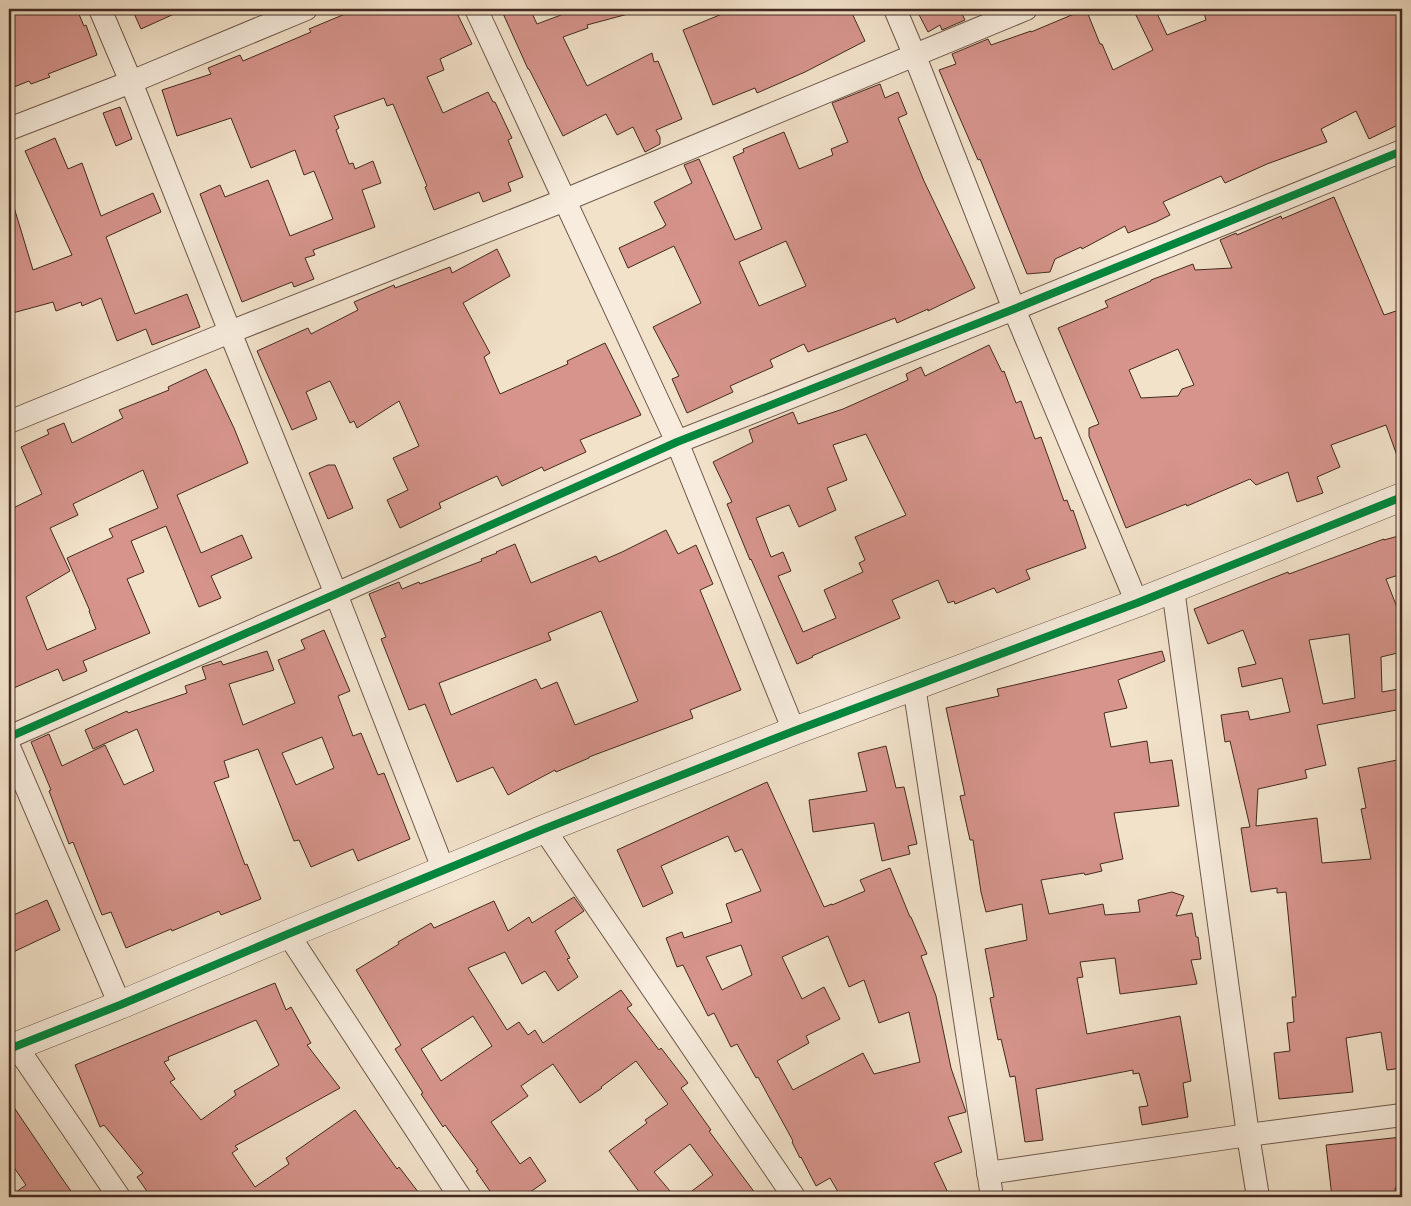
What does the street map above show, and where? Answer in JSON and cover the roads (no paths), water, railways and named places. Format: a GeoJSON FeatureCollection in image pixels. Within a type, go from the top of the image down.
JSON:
{"type":"FeatureCollection","features":[{"type":"Feature","properties":{"kind":"street"},"geometry":{"type":"LineString","coordinates":[[100,9],[336,594],[444,871]]}},
{"type":"Feature","properties":{"kind":"street"},"geometry":{"type":"LineString","coordinates":[[9,129],[131,82],[306,9]]}},
{"type":"Feature","properties":{"kind":"street"},"geometry":{"type":"LineString","coordinates":[[476,9],[677,442],[794,731]]}},
{"type":"Feature","properties":{"kind":"street"},"geometry":{"type":"LineString","coordinates":[[895,9],[1014,309],[1137,603]]}},
{"type":"Feature","properties":{"kind":"street"},"geometry":{"type":"LineString","coordinates":[[9,422],[230,332],[565,200],[1026,9]]}},
{"type":"Feature","properties":{"kind":"street"},"geometry":{"type":"LineString","coordinates":[[9,736],[336,594],[677,442],[1014,309],[1402,151]]}},
{"type":"Feature","properties":{"kind":"street"},"geometry":{"type":"LineString","coordinates":[[120,1197],[12,1048],[544,830],[794,731],[1137,603],[1402,497]]}},
{"type":"Feature","properties":{"kind":"street"},"geometry":{"type":"LineString","coordinates":[[1173,589],[1258,1197]]}},
{"type":"Feature","properties":{"kind":"street"},"geometry":{"type":"LineString","coordinates":[[914,686],[992,1197]]}},
{"type":"Feature","properties":{"kind":"street"},"geometry":{"type":"LineString","coordinates":[[9,746],[120,1005]]}},
{"type":"Feature","properties":{"kind":"street"},"geometry":{"type":"LineString","coordinates":[[544,830],[794,1197]]}},
{"type":"Feature","properties":{"kind":"street"},"geometry":{"type":"LineString","coordinates":[[288,934],[460,1197]]}},
{"type":"Feature","properties":{"kind":"street"},"geometry":{"type":"LineString","coordinates":[[988,1173],[1402,1114]]}}]}
